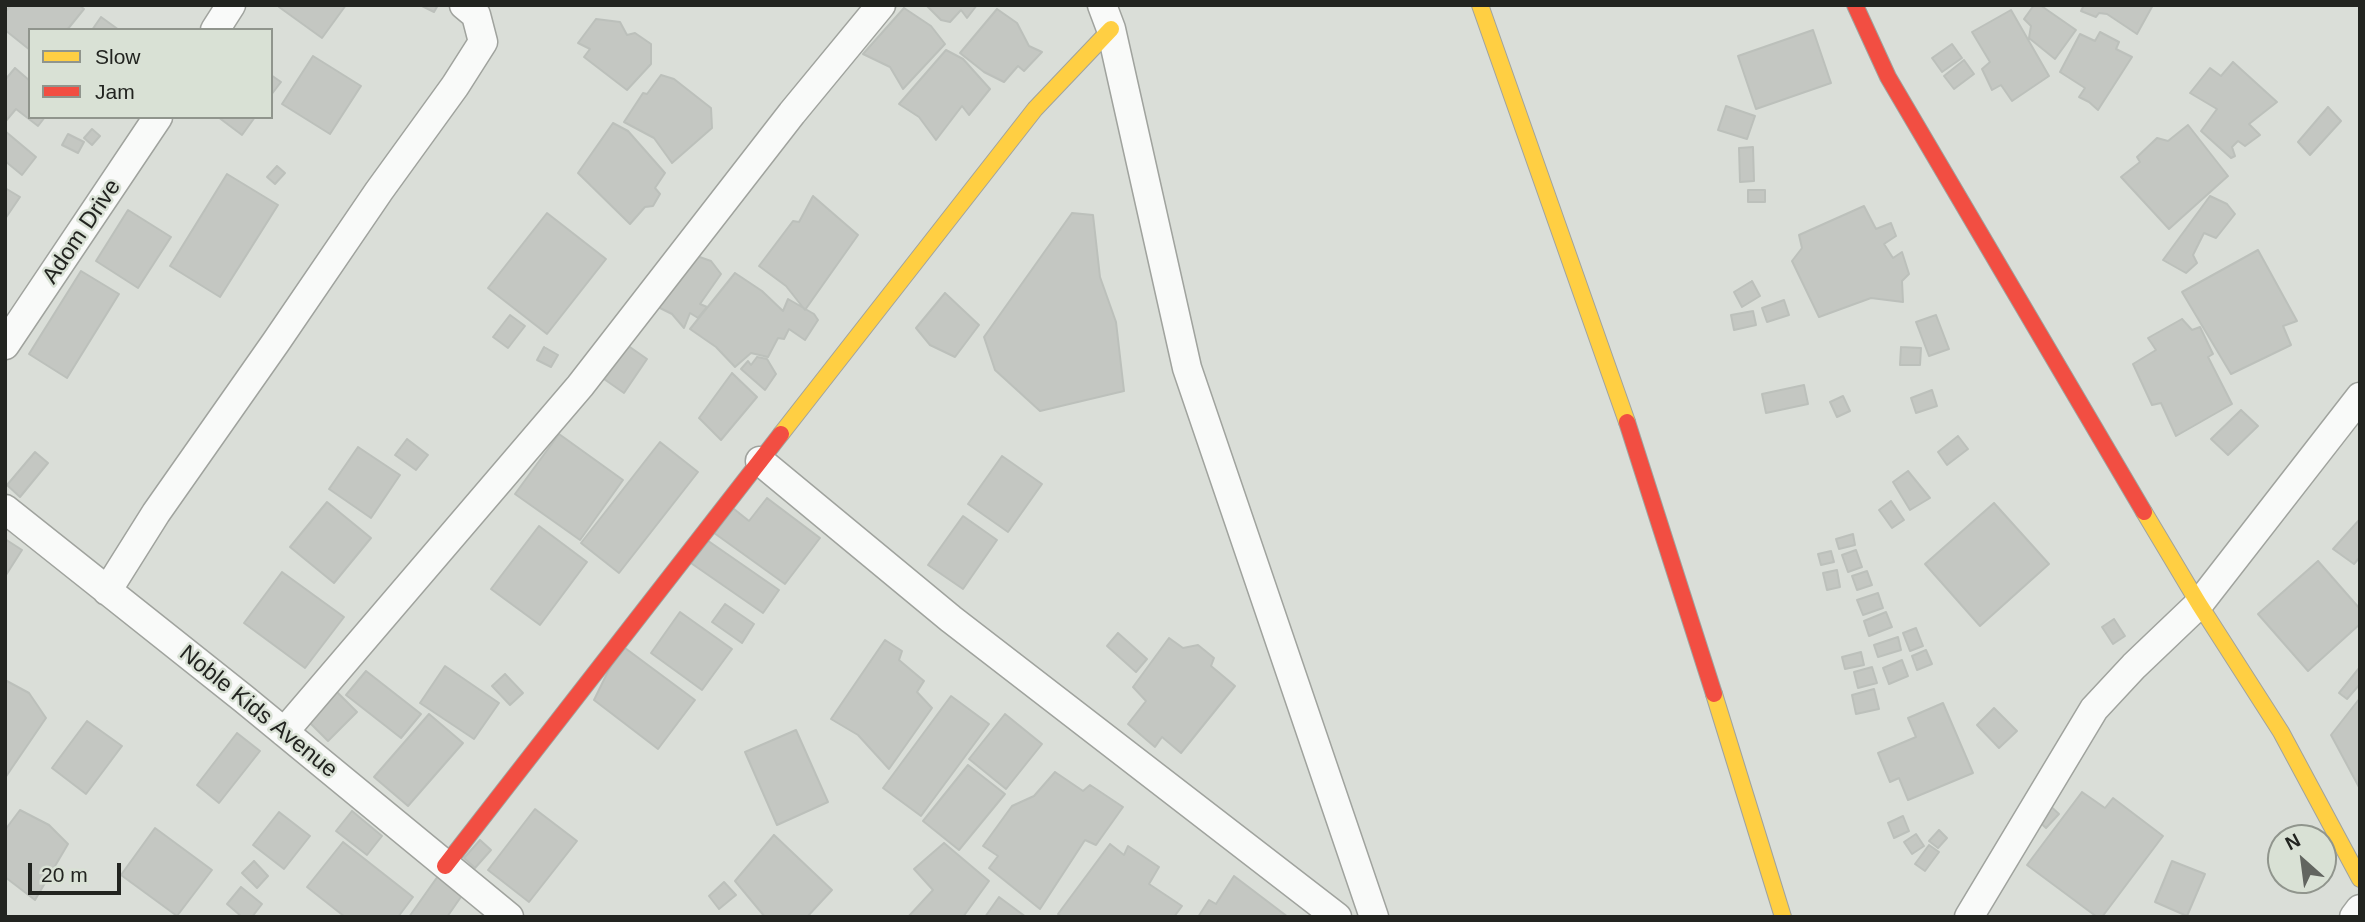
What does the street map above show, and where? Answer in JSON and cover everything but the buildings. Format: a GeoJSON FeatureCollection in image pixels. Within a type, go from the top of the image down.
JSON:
{"type":"FeatureCollection","features":[{"type":"Feature","properties":{"kind":"street"},"geometry":{"type":"LineString","coordinates":[[107,591],[156,513],[483,42],[476,15],[464,5]]}},
{"type":"Feature","properties":{"kind":"street"},"geometry":{"type":"LineString","coordinates":[[284,732],[580,386],[792,113],[881,5]]}},
{"type":"Feature","properties":{"kind":"street"},"geometry":{"type":"LineString","coordinates":[[1480,5],[1640,457],[1783,917]]}},
{"type":"Feature","properties":{"kind":"street"},"geometry":{"type":"LineString","coordinates":[[1855,5],[1888,77],[2199,604],[2281,732],[2360,879]]}},
{"type":"Feature","properties":{"kind":"street"},"geometry":{"type":"LineString","coordinates":[[445,866],[1107,17]]}},
{"type":"Feature","properties":{"kind":"street"},"geometry":{"type":"LineString","coordinates":[[1107,17],[1187,368],[1374,917]]}},
{"type":"Feature","properties":{"kind":"street","name":"Adom Drive"},"geometry":{"type":"LineString","coordinates":[[5,345],[157,119]]}},
{"type":"Feature","properties":{"kind":"street"},"geometry":{"type":"LineString","coordinates":[[1969,917],[2094,709],[2134,666],[2199,604],[2360,397]]}},
{"type":"Feature","properties":{"kind":"street"},"geometry":{"type":"LineString","coordinates":[[760,461],[951,619],[1337,917]]}},
{"type":"Feature","properties":{"kind":"street","name":"Noble Kids Avenue"},"geometry":{"type":"LineString","coordinates":[[5,509],[284,732],[445,866],[493,912]]}},
{"type":"Feature","properties":{"kind":"street"},"geometry":{"type":"LineString","coordinates":[[2354,917],[2360,909]]}},
{"type":"Feature","properties":{"kind":"traffic: slow"},"geometry":{"type":"LineString","coordinates":[[1480,5],[1627,422]]}},
{"type":"Feature","properties":{"kind":"traffic: slow"},"geometry":{"type":"LineString","coordinates":[[781,434],[1035,109],[1111,29]]}},
{"type":"Feature","properties":{"kind":"traffic: slow"},"geometry":{"type":"LineString","coordinates":[[2144,512],[2281,732],[2360,879]]}},
{"type":"Feature","properties":{"kind":"traffic: slow"},"geometry":{"type":"LineString","coordinates":[[1714,694],[1783,917]]}},
{"type":"Feature","properties":{"kind":"traffic: jam"},"geometry":{"type":"LineString","coordinates":[[1855,5],[1888,77],[2144,512]]}},
{"type":"Feature","properties":{"kind":"traffic: jam"},"geometry":{"type":"LineString","coordinates":[[1627,422],[1714,694]]}},
{"type":"Feature","properties":{"kind":"traffic: jam"},"geometry":{"type":"LineString","coordinates":[[445,866],[781,434]]}}]}
